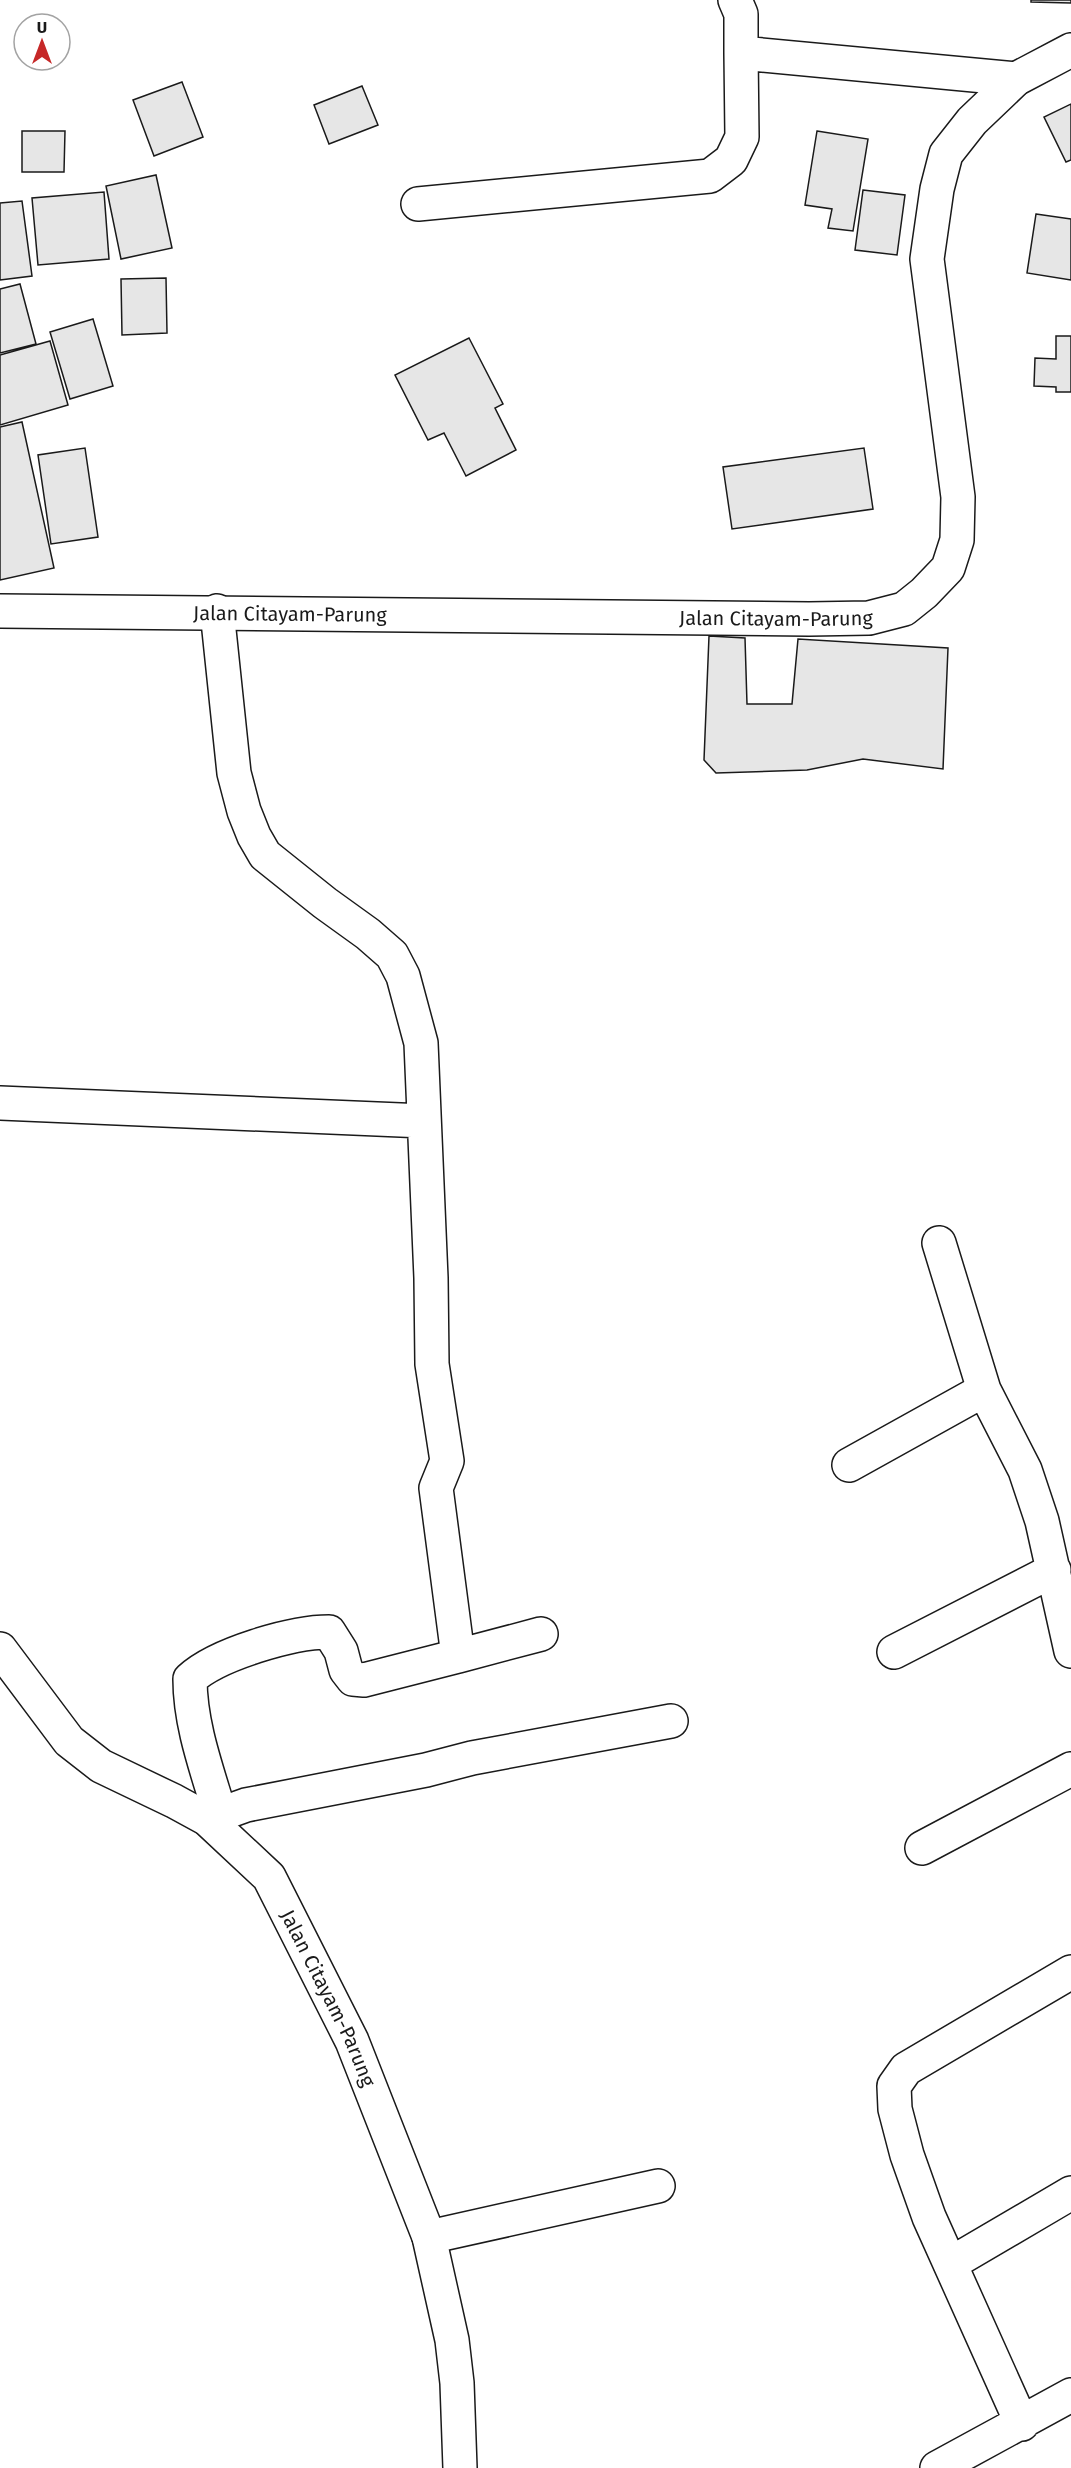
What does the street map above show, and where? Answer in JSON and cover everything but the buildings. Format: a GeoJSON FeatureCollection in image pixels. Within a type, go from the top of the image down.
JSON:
{"type":"FeatureCollection","features":[{"type":"Feature","properties":{"kind":"street"},"geometry":{"type":"LineString","coordinates":[[418,204],[710,176],[731,160],[742,137],[741,14],[735,0]]}},
{"type":"Feature","properties":{"kind":"street","name":"Jalan Citayam-Parung"},"geometry":{"type":"LineString","coordinates":[[0,611],[217,611],[809,619],[869,618],[904,609],[924,593],[948,568],[957,540],[958,497],[927,259],[937,189],[946,154],[972,121],[1016,79],[1071,50]]}},
{"type":"Feature","properties":{"kind":"street"},"geometry":{"type":"LineString","coordinates":[[741,53],[1016,79]]}},
{"type":"Feature","properties":{"kind":"street"},"geometry":{"type":"LineString","coordinates":[[217,611],[234,773],[244,811],[254,836],[265,855],[392,955],[403,976],[422,1043],[432,1364],[447,1461],[436,1488],[458,1656]]}},
{"type":"Feature","properties":{"kind":"street"},"geometry":{"type":"LineString","coordinates":[[0,1103],[424,1122]]}},
{"type":"Feature","properties":{"kind":"street"},"geometry":{"type":"LineString","coordinates":[[939,1243],[984,1390],[1025,1470],[1042,1521],[1071,1651]]}},
{"type":"Feature","properties":{"kind":"street"},"geometry":{"type":"LineString","coordinates":[[849,1465],[984,1390]]}},
{"type":"Feature","properties":{"kind":"street"},"geometry":{"type":"LineString","coordinates":[[894,1652],[1054,1570]]}},
{"type":"Feature","properties":{"kind":"street"},"geometry":{"type":"LineString","coordinates":[[541,1634],[364,1680],[354,1679],[346,1670],[341,1651],[329,1632],[308,1632],[252,1648],[201,1669],[190,1679],[190,1691],[213,1816],[246,1805],[426,1770],[472,1758],[671,1721]]}},
{"type":"Feature","properties":{"kind":"street","name":"Jalan Citayam-Parung"},"geometry":{"type":"LineString","coordinates":[[0,1649],[69,1741],[101,1766],[174,1801],[213,1816],[269,1877],[352,2041],[429,2237],[452,2340],[457,2384],[460,2468]]}},
{"type":"Feature","properties":{"kind":"street"},"geometry":{"type":"LineString","coordinates":[[922,1848],[1071,1769]]}},
{"type":"Feature","properties":{"kind":"street"},"geometry":{"type":"LineString","coordinates":[[1022,2424],[929,2217],[907,2155],[896,2109],[894,2086],[906,2069],[1071,1972]]}},
{"type":"Feature","properties":{"kind":"street"},"geometry":{"type":"LineString","coordinates":[[429,2237],[658,2186]]}},
{"type":"Feature","properties":{"kind":"street"},"geometry":{"type":"LineString","coordinates":[[950,2264],[1071,2193]]}},
{"type":"Feature","properties":{"kind":"street"},"geometry":{"type":"LineString","coordinates":[[937,2468],[1022,2424],[1071,2395]]}}]}
